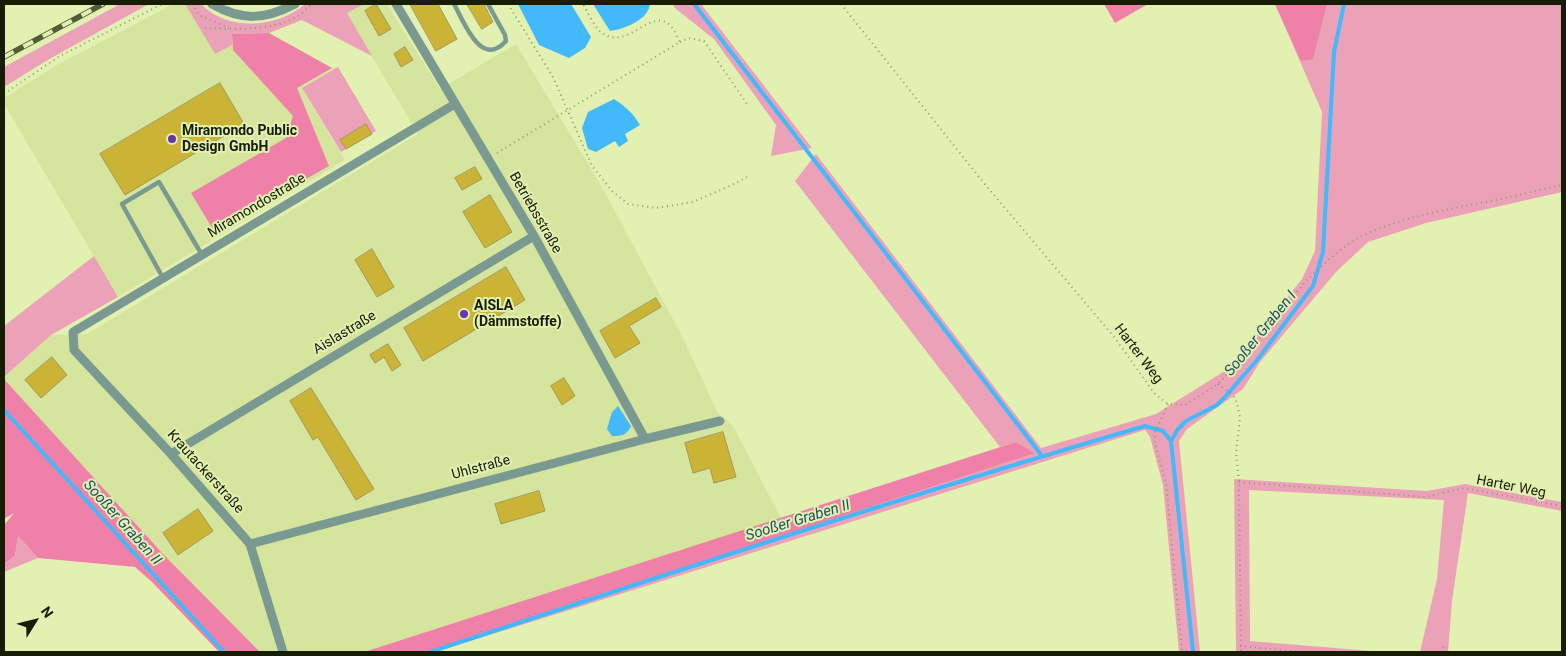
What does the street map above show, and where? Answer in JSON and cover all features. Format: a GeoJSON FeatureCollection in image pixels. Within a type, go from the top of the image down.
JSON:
{"type":"FeatureCollection","features":[{"type":"Feature","properties":{"kind":"street"},"geometry":{"type":"LineString","coordinates":[[212,4],[225,12],[244,17],[261,17],[280,12],[294,4]]}},
{"type":"Feature","properties":{"kind":"street","name":"Betriebsstraße"},"geometry":{"type":"LineString","coordinates":[[396,4],[534,236],[645,439]]}},
{"type":"Feature","properties":{"kind":"street","name":"Miramondostraße"},"geometry":{"type":"LineString","coordinates":[[73,332],[455,104]]}},
{"type":"Feature","properties":{"kind":"street","name":"Aislastraße"},"geometry":{"type":"LineString","coordinates":[[171,454],[534,236]]}},
{"type":"Feature","properties":{"kind":"street","name":"Krautackerstraße"},"geometry":{"type":"LineString","coordinates":[[73,332],[74,350],[171,454],[250,544],[283,652]]}},
{"type":"Feature","properties":{"kind":"street","name":"Uhlstraße"},"geometry":{"type":"LineString","coordinates":[[250,544],[645,439],[720,421]]}},
{"type":"Feature","properties":{"kind":"lane"},"geometry":{"type":"LineString","coordinates":[[454,4],[476,44],[490,51],[499,48],[506,41],[506,35],[488,4]]}},
{"type":"Feature","properties":{"kind":"lane"},"geometry":{"type":"LineString","coordinates":[[164,278],[122,204],[159,182],[202,255]]}},
{"type":"Feature","properties":{"kind":"path"},"geometry":{"type":"LineString","coordinates":[[4,94],[58,58],[162,4]]}},
{"type":"Feature","properties":{"kind":"path"},"geometry":{"type":"LineString","coordinates":[[192,4],[199,14],[230,29]]}},
{"type":"Feature","properties":{"kind":"path"},"geometry":{"type":"LineString","coordinates":[[508,4],[553,77],[592,166],[612,191],[628,204],[656,208],[693,202],[747,177]]}},
{"type":"Feature","properties":{"kind":"path"},"geometry":{"type":"LineString","coordinates":[[583,4],[601,32],[612,38],[624,37],[651,22],[662,21],[670,25],[680,42]]}},
{"type":"Feature","properties":{"kind":"path","name":"Harter Weg"},"geometry":{"type":"LineString","coordinates":[[841,4],[983,182],[1115,338],[1154,393],[1168,404]]}},
{"type":"Feature","properties":{"kind":"path"},"geometry":{"type":"LineString","coordinates":[[487,158],[689,38],[704,41],[749,107]]}},
{"type":"Feature","properties":{"kind":"path"},"geometry":{"type":"LineString","coordinates":[[1182,652],[1166,484],[1155,444],[1155,432],[1168,404],[1185,405],[1218,384],[1245,356],[1291,297],[1316,270],[1361,237],[1421,215],[1513,197],[1562,185]]}},
{"type":"Feature","properties":{"kind":"path"},"geometry":{"type":"LineString","coordinates":[[1218,384],[1233,396],[1237,403],[1240,418],[1236,453],[1239,482],[1241,652]]}},
{"type":"Feature","properties":{"kind":"path","name":"Harter Weg"},"geometry":{"type":"LineString","coordinates":[[1239,482],[1426,497],[1464,488],[1562,506]]}},
{"type":"Feature","properties":{"kind":"path"},"geometry":{"type":"LineString","coordinates":[[1240,646],[1301,652]]}},
{"type":"Feature","properties":{"kind":"path"},"geometry":{"type":"LineString","coordinates":[[1441,652],[1444,646]]}},
{"type":"Feature","properties":{"kind":"shaded area"},"geometry":{"type":"Polygon","coordinates":[[[120,4],[149,4],[51,58],[4,87],[4,67],[120,4]]]}},
{"type":"Feature","properties":{"kind":"shaded area"},"geometry":{"type":"Polygon","coordinates":[[[173,4],[185,4],[215,54],[232,34],[269,33],[332,68],[338,67],[302,89],[345,160],[118,297],[4,104],[4,98],[57,65],[173,4]]]}},
{"type":"Feature","properties":{"kind":"shaded area"},"geometry":{"type":"Polygon","coordinates":[[[185,4],[201,4],[212,13],[225,19],[238,23],[253,23],[281,18],[305,4],[364,4],[347,13],[372,56],[302,20],[269,33],[232,34],[232,45],[215,54],[185,4]]]}},
{"type":"Feature","properties":{"kind":"shaded area"},"geometry":{"type":"Polygon","coordinates":[[[364,4],[387,4],[440,89],[516,44],[603,189],[681,334],[718,413],[733,426],[781,518],[364,652],[260,652],[164,555],[4,379],[51,335],[87,334],[418,134],[346,13],[364,4]]]}},
{"type":"Feature","properties":{"kind":"shaded area"},"geometry":{"type":"Polygon","coordinates":[[[672,4],[701,4],[812,148],[771,156],[776,125],[714,39],[672,4]]]}},
{"type":"Feature","properties":{"kind":"shaded area"},"geometry":{"type":"Polygon","coordinates":[[[1104,4],[1148,4],[1115,23],[1104,4]]]}},
{"type":"Feature","properties":{"kind":"shaded area"},"geometry":{"type":"Polygon","coordinates":[[[1275,4],[1562,4],[1562,192],[1426,223],[1368,242],[1336,272],[1260,362],[1243,389],[1187,429],[1179,441],[1200,652],[1179,652],[1163,485],[1150,437],[1145,430],[435,652],[429,652],[1034,453],[1016,442],[1000,447],[795,181],[816,154],[1041,448],[1156,414],[1231,367],[1302,279],[1315,251],[1322,112],[1275,4]]]}},
{"type":"Feature","properties":{"kind":"shaded area"},"geometry":{"type":"Polygon","coordinates":[[[1275,4],[1327,4],[1313,59],[1301,61],[1275,4]]]}},
{"type":"Feature","properties":{"kind":"shaded area"},"geometry":{"type":"Polygon","coordinates":[[[269,33],[332,68],[297,88],[329,166],[214,231],[191,193],[286,138],[293,116],[233,50],[232,34],[269,33]]]}},
{"type":"Feature","properties":{"kind":"shaded area"},"geometry":{"type":"Polygon","coordinates":[[[338,67],[376,131],[341,152],[302,88],[338,67]]]}},
{"type":"Feature","properties":{"kind":"shaded area"},"geometry":{"type":"Polygon","coordinates":[[[94,256],[118,297],[51,335],[4,377],[4,326],[94,256]]]}},
{"type":"Feature","properties":{"kind":"shaded area"},"geometry":{"type":"Polygon","coordinates":[[[4,379],[164,555],[260,652],[219,652],[153,583],[135,567],[38,558],[18,536],[15,556],[4,564],[4,525],[14,513],[4,519],[4,379]]]}},
{"type":"Feature","properties":{"kind":"shaded area"},"geometry":{"type":"Polygon","coordinates":[[[1016,442],[1035,453],[429,652],[364,652],[1016,442]]]}},
{"type":"Feature","properties":{"kind":"shaded area"},"geometry":{"type":"Polygon","coordinates":[[[1234,479],[1427,491],[1465,484],[1562,502],[1562,511],[1468,493],[1452,601],[1448,652],[1420,652],[1437,579],[1444,500],[1249,490],[1250,641],[1384,652],[1236,652],[1234,479]]]}},
{"type":"Feature","properties":{"kind":"shaded area"},"geometry":{"type":"Polygon","coordinates":[[[18,536],[38,558],[4,572],[4,564],[15,556],[18,536]]]}},
{"type":"Feature","properties":{"kind":"water"},"geometry":{"type":"Polygon","coordinates":[[[518,4],[571,4],[591,37],[585,48],[569,58],[539,45],[518,4]]]}},
{"type":"Feature","properties":{"kind":"water"},"geometry":{"type":"Polygon","coordinates":[[[593,4],[650,4],[645,15],[635,23],[610,31],[593,4]]]}},
{"type":"Feature","properties":{"kind":"water"},"geometry":{"type":"Polygon","coordinates":[[[614,99],[635,117],[640,125],[625,134],[628,141],[619,147],[615,141],[596,152],[588,149],[582,128],[588,112],[614,99]]]}},
{"type":"Feature","properties":{"kind":"water"},"geometry":{"type":"Polygon","coordinates":[[[618,406],[631,426],[624,434],[612,436],[607,429],[612,412],[618,406]]]}},
{"type":"Feature","properties":{"kind":"building"},"geometry":{"type":"Polygon","coordinates":[[[376,4],[391,29],[379,36],[365,11],[376,4]]]}},
{"type":"Feature","properties":{"kind":"building"},"geometry":{"type":"Polygon","coordinates":[[[410,4],[438,4],[457,39],[436,51],[410,4]]]}},
{"type":"Feature","properties":{"kind":"building"},"geometry":{"type":"Polygon","coordinates":[[[467,4],[484,4],[493,22],[482,29],[467,4]]]}},
{"type":"Feature","properties":{"kind":"building"},"geometry":{"type":"Polygon","coordinates":[[[405,47],[413,60],[401,67],[394,54],[405,47]]]}},
{"type":"Feature","properties":{"kind":"building","name":"Miramondo Public Design GmbH"},"geometry":{"type":"Polygon","coordinates":[[[220,83],[244,124],[125,195],[100,154],[220,83]]]}},
{"type":"Feature","properties":{"kind":"building"},"geometry":{"type":"Polygon","coordinates":[[[366,124],[372,134],[346,149],[340,140],[366,124]]]}},
{"type":"Feature","properties":{"kind":"building"},"geometry":{"type":"Polygon","coordinates":[[[475,167],[482,179],[462,190],[455,178],[475,167]]]}},
{"type":"Feature","properties":{"kind":"building"},"geometry":{"type":"Polygon","coordinates":[[[490,195],[512,232],[485,248],[463,212],[490,195]]]}},
{"type":"Feature","properties":{"kind":"building"},"geometry":{"type":"Polygon","coordinates":[[[372,249],[394,287],[377,297],[355,260],[372,249]]]}},
{"type":"Feature","properties":{"kind":"building","name":"AISLA (Dämmstoffe)"},"geometry":{"type":"Polygon","coordinates":[[[506,267],[525,300],[423,361],[404,328],[506,267]]]}},
{"type":"Feature","properties":{"kind":"building"},"geometry":{"type":"Polygon","coordinates":[[[656,298],[661,307],[629,326],[640,343],[615,358],[600,331],[656,298]]]}},
{"type":"Feature","properties":{"kind":"building"},"geometry":{"type":"Polygon","coordinates":[[[388,344],[401,365],[392,371],[384,357],[375,363],[370,355],[388,344]]]}},
{"type":"Feature","properties":{"kind":"building"},"geometry":{"type":"Polygon","coordinates":[[[52,357],[67,375],[41,398],[25,380],[52,357]]]}},
{"type":"Feature","properties":{"kind":"building"},"geometry":{"type":"Polygon","coordinates":[[[564,378],[575,396],[562,405],[551,386],[564,378]]]}},
{"type":"Feature","properties":{"kind":"building"},"geometry":{"type":"Polygon","coordinates":[[[311,388],[374,489],[356,500],[318,437],[313,440],[290,401],[311,388]]]}},
{"type":"Feature","properties":{"kind":"building"},"geometry":{"type":"Polygon","coordinates":[[[723,432],[736,477],[714,483],[710,468],[693,473],[685,443],[723,432]]]}},
{"type":"Feature","properties":{"kind":"building"},"geometry":{"type":"Polygon","coordinates":[[[539,491],[545,511],[501,524],[495,504],[539,491]]]}},
{"type":"Feature","properties":{"kind":"building"},"geometry":{"type":"Polygon","coordinates":[[[198,509],[213,531],[178,555],[163,533],[198,509]]]}},
{"type":"Feature","properties":{"kind":"waterway"},"geometry":{"type":"LineString","coordinates":[[694,4],[1042,456]]}},
{"type":"Feature","properties":{"kind":"waterway","name":"Sooßer Graben I"},"geometry":{"type":"LineString","coordinates":[[1193,652],[1171,441],[1178,429],[1186,421],[1217,405],[1224,398],[1257,360],[1313,286],[1323,252],[1334,52],[1344,4]]}},
{"type":"Feature","properties":{"kind":"waterway","name":"Sooßer Graben II"},"geometry":{"type":"LineString","coordinates":[[4,410],[224,652]]}},
{"type":"Feature","properties":{"kind":"waterway","name":"Sooßer Graben II"},"geometry":{"type":"LineString","coordinates":[[430,652],[876,508],[1145,426],[1163,431],[1171,441]]}},
{"type":"Feature","properties":{"kind":"railway"},"geometry":{"type":"LineString","coordinates":[[4,57],[103,4]]}},
{"type":"Feature","properties":{"kind":"place","name":"Miramondo Public Design GmbH"},"geometry":{"type":"Point","coordinates":[172,139]}},
{"type":"Feature","properties":{"kind":"place","name":"AISLA (Dämmstoffe)"},"geometry":{"type":"Point","coordinates":[464,314]}}]}
